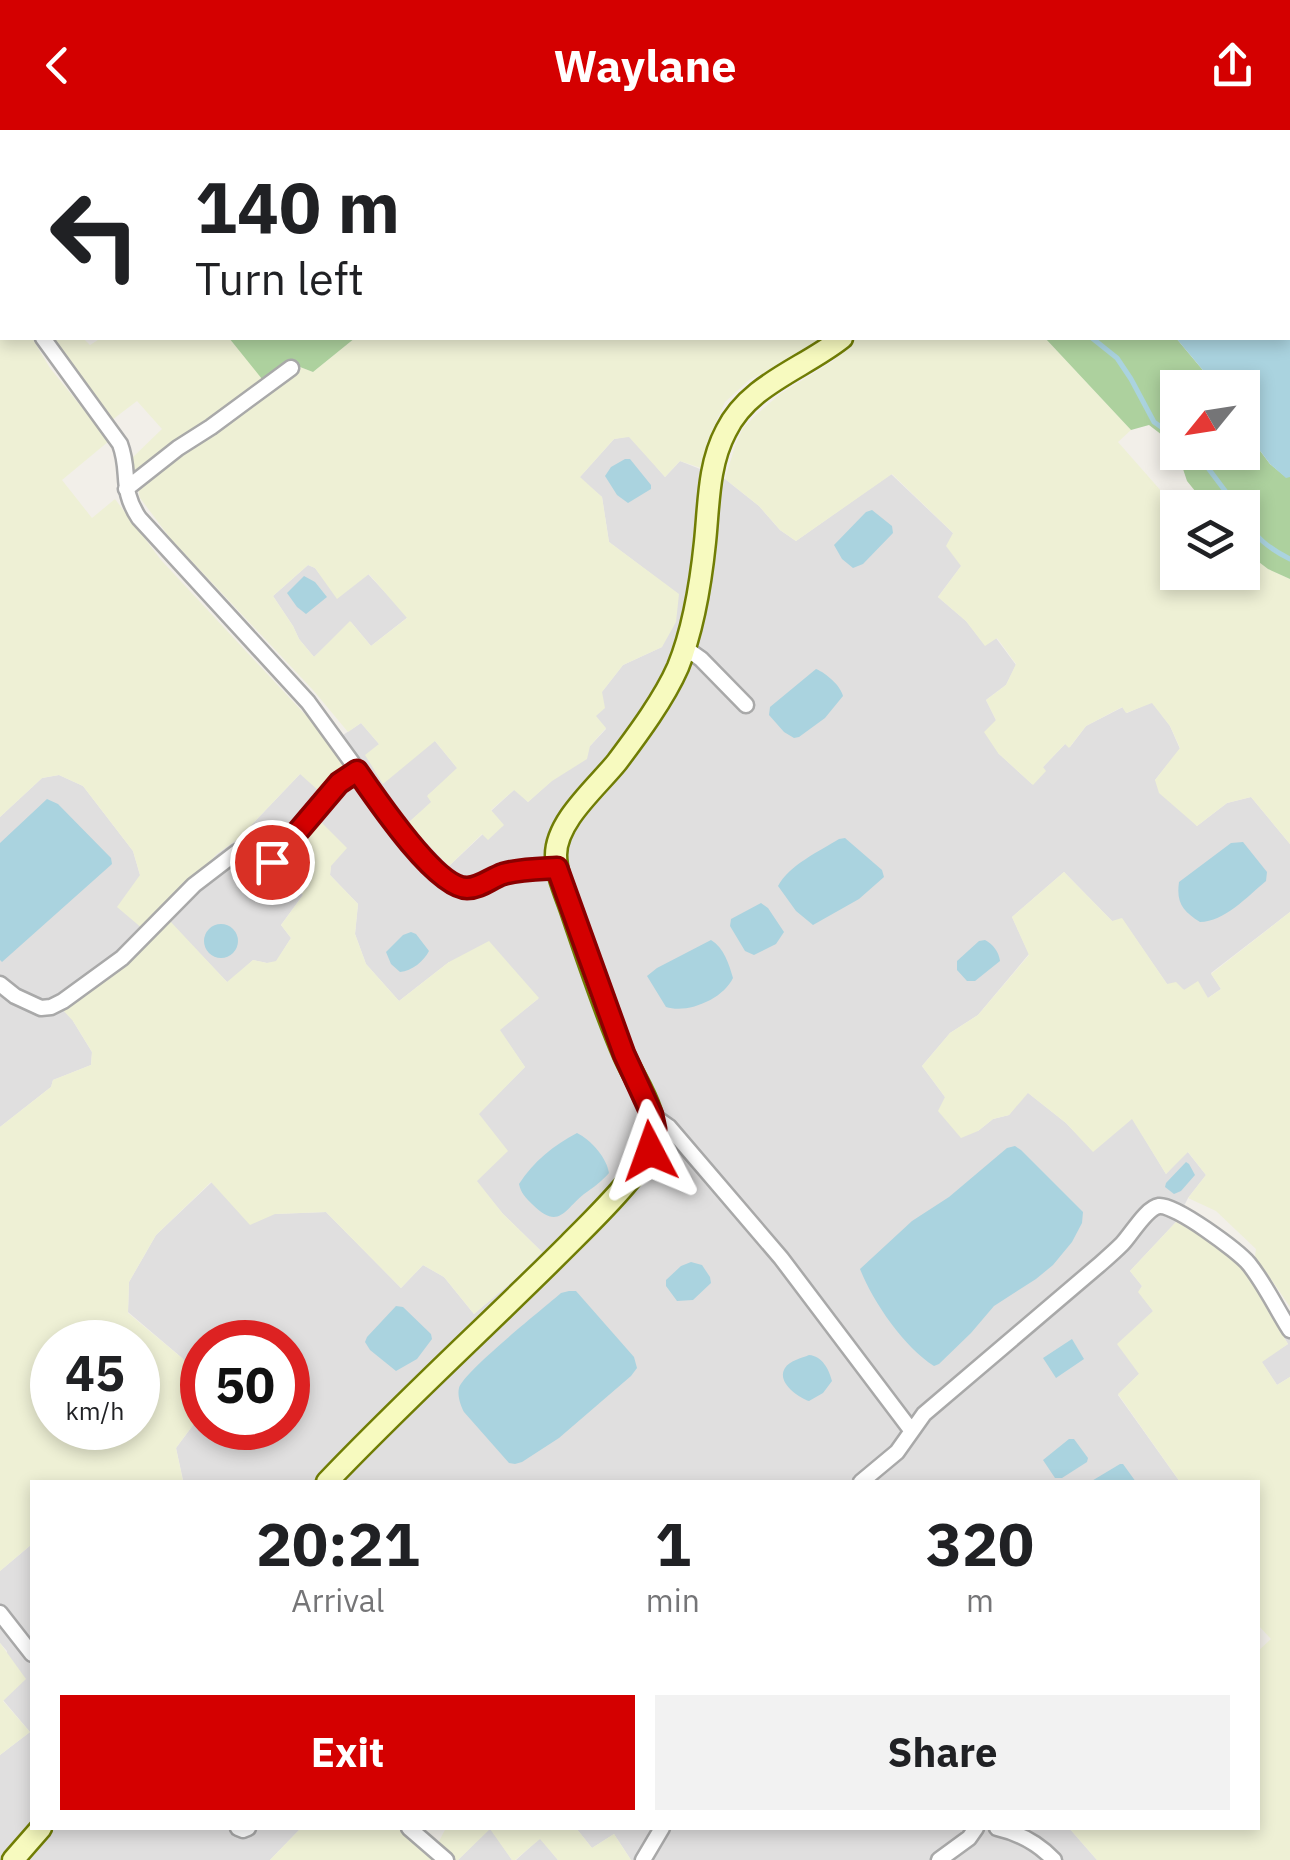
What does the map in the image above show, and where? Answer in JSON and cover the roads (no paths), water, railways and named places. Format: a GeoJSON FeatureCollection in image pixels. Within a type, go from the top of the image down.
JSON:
{"type":"FeatureCollection","features":[{"type":"Feature","properties":{"kind":"main road"},"geometry":{"type":"LineString","coordinates":[[329,1480],[566,1248],[650,1151],[655,1129],[652,1115],[624,1054],[557,868],[556,854],[562,832],[573,814],[616,764],[677,668],[699,584],[711,476],[726,432],[742,408],[765,386],[839,340]]}},
{"type":"Feature","properties":{"kind":"main road"},"geometry":{"type":"LineString","coordinates":[[13,1860],[39,1830]]}},
{"type":"Feature","properties":{"kind":"street"},"geometry":{"type":"LineString","coordinates":[[44,340],[120,444],[126,489],[139,518],[308,702],[413,846],[458,886],[476,887],[500,875],[557,868]]}},
{"type":"Feature","properties":{"kind":"street"},"geometry":{"type":"LineString","coordinates":[[126,489],[290,368]]}},
{"type":"Feature","properties":{"kind":"street"},"geometry":{"type":"LineString","coordinates":[[684,647],[746,705]]}},
{"type":"Feature","properties":{"kind":"street"},"geometry":{"type":"LineString","coordinates":[[0,984],[14,996],[42,1008],[64,1000],[122,958],[194,885],[236,852],[272,862],[339,783],[357,771]]}},
{"type":"Feature","properties":{"kind":"street"},"geometry":{"type":"LineString","coordinates":[[652,1115],[669,1127],[772,1248],[911,1430]]}},
{"type":"Feature","properties":{"kind":"street"},"geometry":{"type":"LineString","coordinates":[[863,1480],[898,1452],[924,1414],[1099,1265],[1157,1207],[1184,1215],[1238,1252],[1257,1274],[1290,1330]]}},
{"type":"Feature","properties":{"kind":"street"},"geometry":{"type":"LineString","coordinates":[[0,1613],[30,1651]]}},
{"type":"Feature","properties":{"kind":"street"},"geometry":{"type":"LineString","coordinates":[[411,1830],[446,1860]]}},
{"type":"Feature","properties":{"kind":"street"},"geometry":{"type":"LineString","coordinates":[[643,1860],[661,1830]]}},
{"type":"Feature","properties":{"kind":"street"},"geometry":{"type":"LineString","coordinates":[[939,1860],[975,1830]]}},
{"type":"Feature","properties":{"kind":"street"},"geometry":{"type":"LineString","coordinates":[[1003,1830],[1025,1837],[1054,1860]]}},
{"type":"Feature","properties":{"kind":"water"},"geometry":{"type":"Polygon","coordinates":[[[1178,340],[1290,340],[1290,477],[1286,478],[1260,451],[1260,370],[1203,370],[1178,340]]]}},
{"type":"Feature","properties":{"kind":"water"},"geometry":{"type":"Polygon","coordinates":[[[630,459],[651,485],[651,489],[628,503],[617,495],[605,476],[630,459]]]}},
{"type":"Feature","properties":{"kind":"water"},"geometry":{"type":"Polygon","coordinates":[[[872,510],[892,526],[893,533],[863,564],[853,568],[834,545],[872,510]]]}},
{"type":"Feature","properties":{"kind":"water"},"geometry":{"type":"Polygon","coordinates":[[[304,576],[327,597],[306,614],[287,593],[304,576]]]}},
{"type":"Feature","properties":{"kind":"water"},"geometry":{"type":"Polygon","coordinates":[[[816,669],[832,680],[843,696],[825,718],[794,738],[769,715],[770,707],[816,669]]]}},
{"type":"Feature","properties":{"kind":"water"},"geometry":{"type":"Polygon","coordinates":[[[47,799],[58,804],[111,858],[112,864],[2,962],[0,843],[47,799]]]}},
{"type":"Feature","properties":{"kind":"water"},"geometry":{"type":"Polygon","coordinates":[[[845,838],[882,870],[884,877],[859,899],[813,925],[796,911],[778,886],[797,865],[845,838]]]}},
{"type":"Feature","properties":{"kind":"water"},"geometry":{"type":"Polygon","coordinates":[[[1243,842],[1267,872],[1266,881],[1227,913],[1200,922],[1182,906],[1179,882],[1231,843],[1243,842]]]}},
{"type":"Feature","properties":{"kind":"water"},"geometry":{"type":"Polygon","coordinates":[[[761,903],[784,932],[776,944],[754,955],[745,951],[730,926],[731,919],[761,903]]]}},
{"type":"Feature","properties":{"kind":"water"},"geometry":{"type":"Polygon","coordinates":[[[221,924],[233,929],[238,941],[233,953],[221,958],[209,953],[204,941],[209,929],[221,924]]]}},
{"type":"Feature","properties":{"kind":"water"},"geometry":{"type":"Polygon","coordinates":[[[411,932],[429,951],[417,965],[400,972],[386,952],[411,932]]]}},
{"type":"Feature","properties":{"kind":"water"},"geometry":{"type":"Polygon","coordinates":[[[711,940],[728,962],[733,978],[728,986],[694,1006],[666,1007],[647,976],[711,940]]]}},
{"type":"Feature","properties":{"kind":"water"},"geometry":{"type":"Polygon","coordinates":[[[985,940],[1000,961],[975,981],[967,981],[957,970],[957,961],[985,940]]]}},
{"type":"Feature","properties":{"kind":"water"},"geometry":{"type":"Polygon","coordinates":[[[577,1133],[598,1150],[609,1173],[561,1215],[549,1216],[527,1199],[519,1184],[545,1155],[577,1133]]]}},
{"type":"Feature","properties":{"kind":"water"},"geometry":{"type":"Polygon","coordinates":[[[1015,1146],[1083,1212],[1082,1223],[1053,1265],[994,1306],[934,1366],[891,1323],[860,1269],[912,1221],[949,1197],[1007,1148],[1015,1146]]]}},
{"type":"Feature","properties":{"kind":"water"},"geometry":{"type":"Polygon","coordinates":[[[1186,1162],[1195,1175],[1174,1194],[1165,1187],[1166,1183],[1186,1162]]]}},
{"type":"Feature","properties":{"kind":"water"},"geometry":{"type":"Polygon","coordinates":[[[691,1262],[702,1265],[711,1283],[693,1300],[677,1301],[666,1280],[691,1262]]]}},
{"type":"Feature","properties":{"kind":"water"},"geometry":{"type":"Polygon","coordinates":[[[576,1291],[634,1357],[637,1368],[559,1438],[522,1462],[509,1463],[464,1412],[459,1388],[505,1340],[561,1293],[576,1291]]]}},
{"type":"Feature","properties":{"kind":"water"},"geometry":{"type":"Polygon","coordinates":[[[396,1306],[403,1307],[432,1339],[417,1359],[396,1371],[365,1342],[396,1306]]]}},
{"type":"Feature","properties":{"kind":"water"},"geometry":{"type":"Polygon","coordinates":[[[1072,1339],[1084,1359],[1056,1378],[1043,1358],[1072,1339]]]}},
{"type":"Feature","properties":{"kind":"water"},"geometry":{"type":"Polygon","coordinates":[[[809,1355],[824,1364],[832,1381],[823,1393],[809,1401],[789,1388],[783,1373],[789,1363],[809,1355]]]}},
{"type":"Feature","properties":{"kind":"water"},"geometry":{"type":"Polygon","coordinates":[[[1074,1439],[1087,1462],[1062,1478],[1055,1478],[1043,1460],[1074,1439]]]}},
{"type":"Feature","properties":{"kind":"water"},"geometry":{"type":"Polygon","coordinates":[[[1123,1464],[1135,1480],[1093,1480],[1123,1464]]]}},
{"type":"Feature","properties":{"kind":"waterway"},"geometry":{"type":"LineString","coordinates":[[1094,340],[1117,358],[1160,426]]}},
{"type":"Feature","properties":{"kind":"waterway"},"geometry":{"type":"LineString","coordinates":[[1210,470],[1224,490]]}},
{"type":"Feature","properties":{"kind":"waterway"},"geometry":{"type":"LineString","coordinates":[[1260,538],[1290,559]]}}]}
